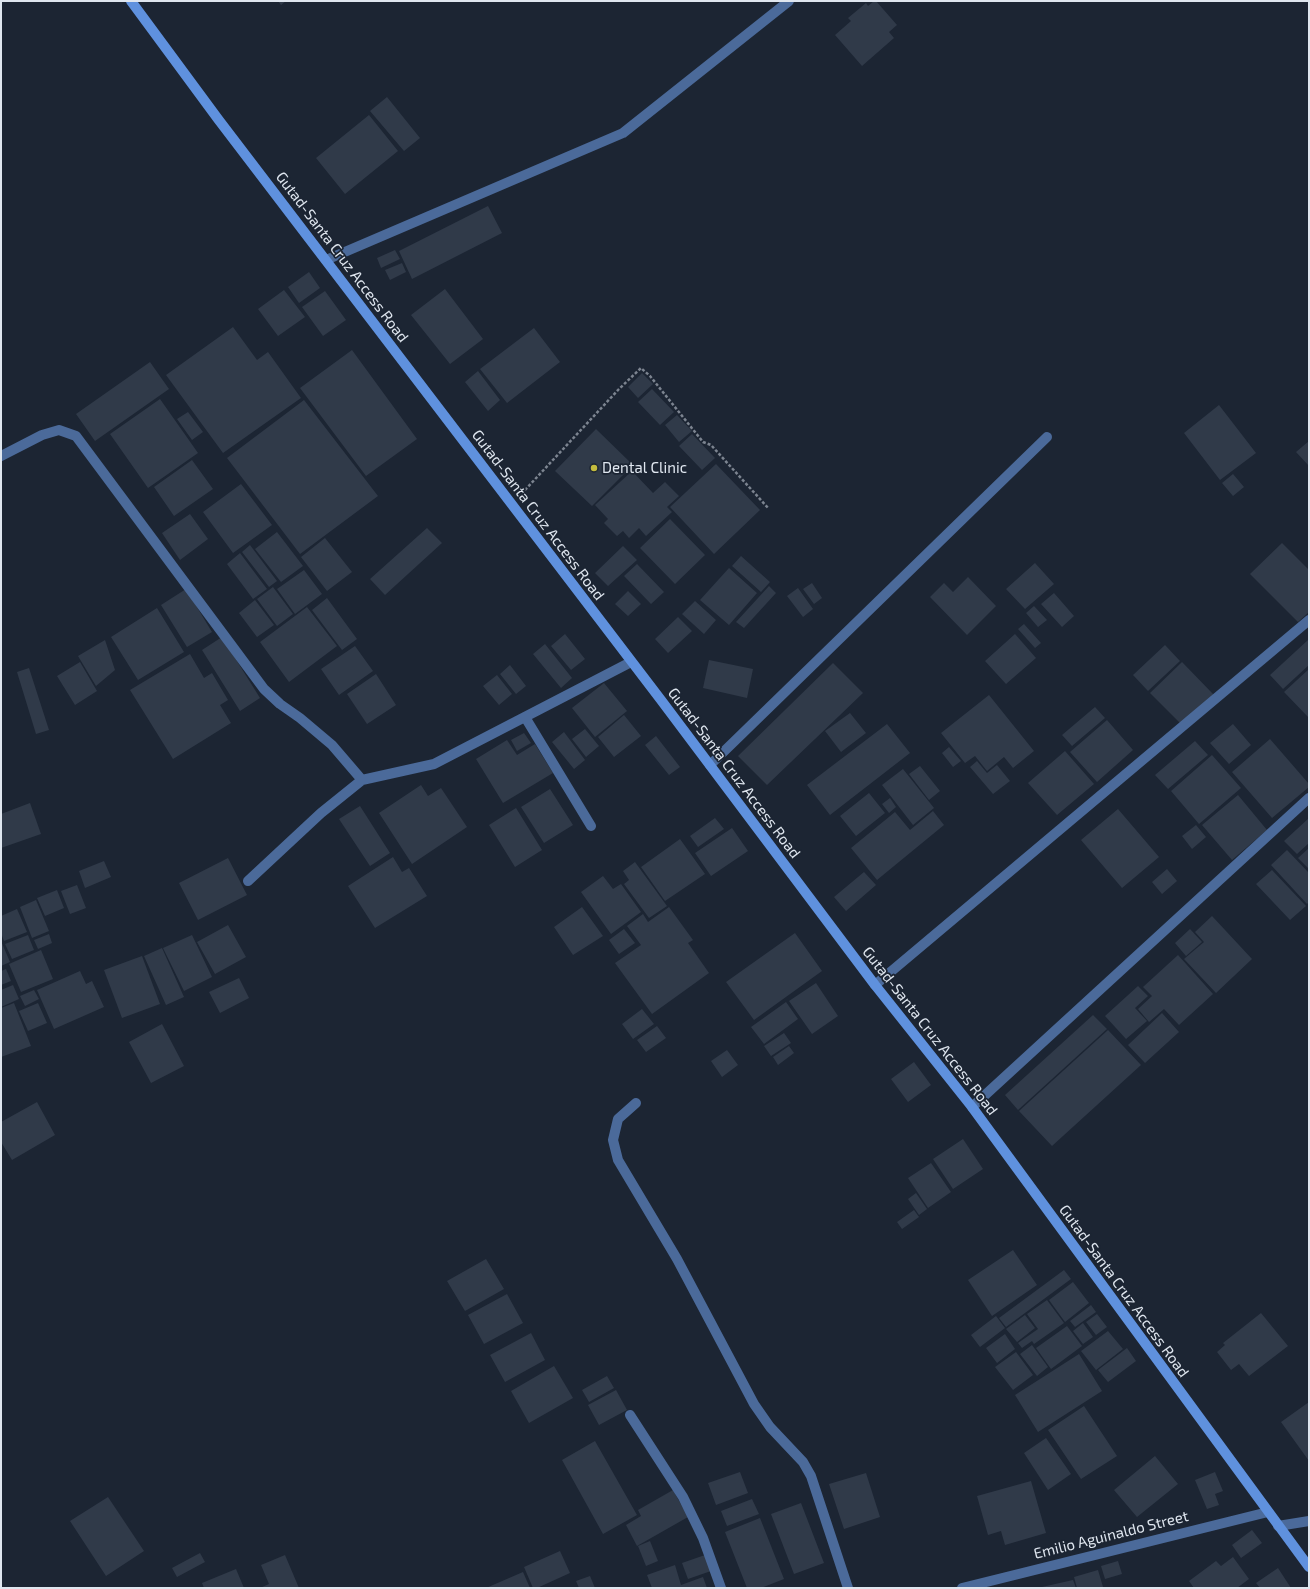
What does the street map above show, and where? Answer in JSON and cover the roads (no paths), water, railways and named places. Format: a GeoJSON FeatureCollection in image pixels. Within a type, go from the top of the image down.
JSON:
{"type":"FeatureCollection","features":[{"type":"Feature","properties":{"kind":"main road","name":"Gutad-Santa Cruz Access Road"},"geometry":{"type":"LineString","coordinates":[[131,1],[218,119],[876,985],[972,1107],[1309,1567]]}},
{"type":"Feature","properties":{"kind":"street"},"geometry":{"type":"LineString","coordinates":[[326,260],[623,133],[789,1]]}},
{"type":"Feature","properties":{"kind":"street"},"geometry":{"type":"LineString","coordinates":[[1,456],[42,435],[59,430],[76,436],[264,689],[280,704],[300,718],[332,745],[362,780]]}},
{"type":"Feature","properties":{"kind":"street"},"geometry":{"type":"LineString","coordinates":[[710,765],[1047,437]]}},
{"type":"Feature","properties":{"kind":"street"},"geometry":{"type":"LineString","coordinates":[[876,985],[1309,620]]}},
{"type":"Feature","properties":{"kind":"street"},"geometry":{"type":"LineString","coordinates":[[248,881],[321,813],[362,780],[434,764],[631,662]]}},
{"type":"Feature","properties":{"kind":"street"},"geometry":{"type":"LineString","coordinates":[[525,717],[591,826]]}},
{"type":"Feature","properties":{"kind":"street"},"geometry":{"type":"LineString","coordinates":[[972,1107],[1309,798]]}},
{"type":"Feature","properties":{"kind":"street"},"geometry":{"type":"LineString","coordinates":[[636,1103],[618,1120],[613,1140],[618,1160],[677,1259],[754,1404],[770,1427],[803,1462],[811,1476],[848,1588]]}},
{"type":"Feature","properties":{"kind":"street"},"geometry":{"type":"LineString","coordinates":[[630,1415],[683,1497],[703,1538],[721,1588]]}},
{"type":"Feature","properties":{"kind":"street","name":"Emilio Aguinaldo Street"},"geometry":{"type":"LineString","coordinates":[[962,1588],[1268,1512]]}},
{"type":"Feature","properties":{"kind":"street"},"geometry":{"type":"LineString","coordinates":[[1278,1526],[1309,1521]]}},
{"type":"Feature","properties":{"kind":"place","name":"Dental Clinic"},"geometry":{"type":"Point","coordinates":[594,468]}}]}
